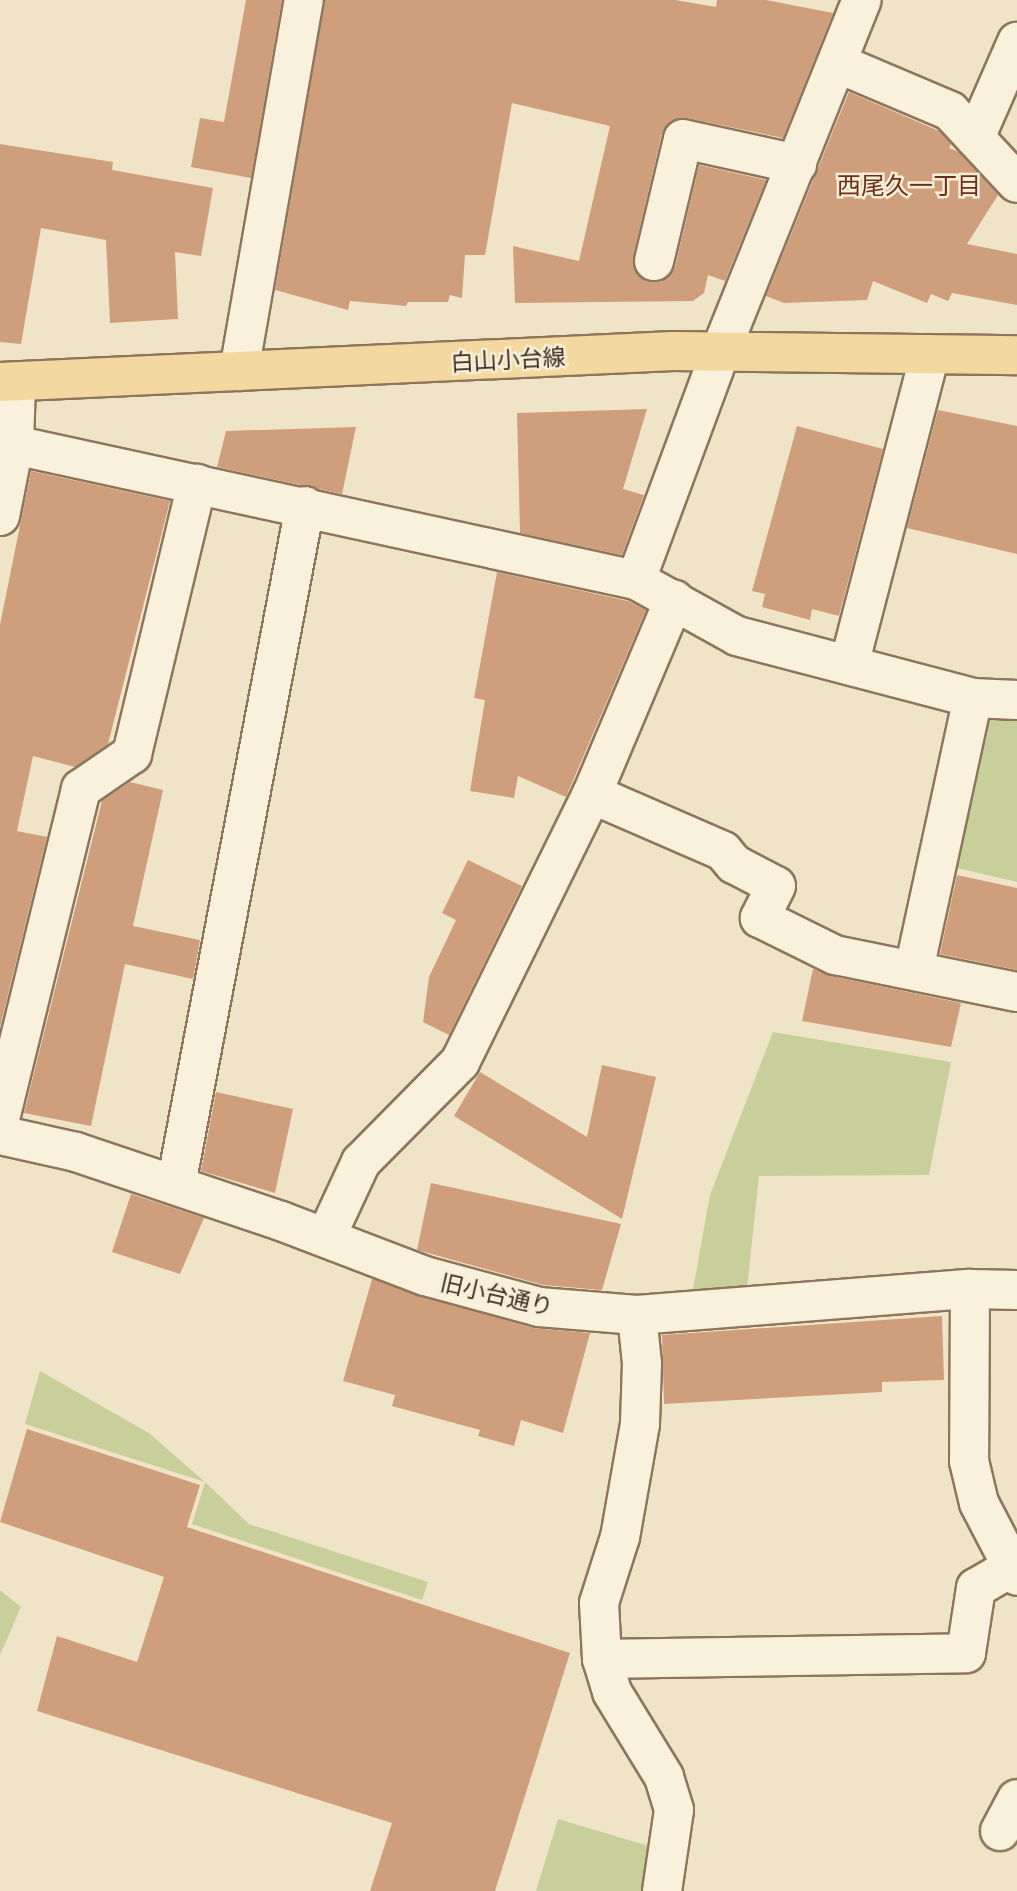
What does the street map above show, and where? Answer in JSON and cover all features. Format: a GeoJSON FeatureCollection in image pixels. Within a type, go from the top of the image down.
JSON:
{"type":"FeatureCollection","features":[{"type":"Feature","properties":{"kind":"main road","name":"白山小台線"},"geometry":{"type":"LineString","coordinates":[[8,382],[721,350],[1017,355]]}},
{"type":"Feature","properties":{"kind":"street"},"geometry":{"type":"LineString","coordinates":[[239,371],[304,0]]}},
{"type":"Feature","properties":{"kind":"street"},"geometry":{"type":"LineString","coordinates":[[636,580],[721,350],[862,0]]}},
{"type":"Feature","properties":{"kind":"street"},"geometry":{"type":"LineString","coordinates":[[975,138],[1017,42]]}},
{"type":"Feature","properties":{"kind":"street"},"geometry":{"type":"LineString","coordinates":[[838,63],[950,111],[1017,183]]}},
{"type":"Feature","properties":{"kind":"street"},"geometry":{"type":"LineString","coordinates":[[654,261],[682,139],[797,164]]}},
{"type":"Feature","properties":{"kind":"street"},"geometry":{"type":"LineString","coordinates":[[849,665],[930,354]]}},
{"type":"Feature","properties":{"kind":"street"},"geometry":{"type":"LineString","coordinates":[[0,516],[14,445],[8,382]]}},
{"type":"Feature","properties":{"kind":"street"},"geometry":{"type":"LineString","coordinates":[[14,445],[305,506],[636,580],[737,636],[972,698],[1017,700]]}},
{"type":"Feature","properties":{"kind":"street"},"geometry":{"type":"LineString","coordinates":[[0,1119],[81,789],[132,754],[197,484]]}},
{"type":"Feature","properties":{"kind":"street"},"geometry":{"type":"LineString","coordinates":[[176,1185],[305,506]]}},
{"type":"Feature","properties":{"kind":"street"},"geometry":{"type":"LineString","coordinates":[[326,1237],[361,1162],[460,1062],[592,794],[674,600]]}},
{"type":"Feature","properties":{"kind":"street"},"geometry":{"type":"LineString","coordinates":[[914,971],[972,698]]}},
{"type":"Feature","properties":{"kind":"street"},"geometry":{"type":"LineString","coordinates":[[592,794],[723,851],[734,864],[776,886],[760,919],[835,955],[1017,992]]}},
{"type":"Feature","properties":{"kind":"street","name":"旧小台通り"},"geometry":{"type":"LineString","coordinates":[[0,1135],[76,1152],[326,1237],[425,1276],[539,1307],[637,1315],[970,1289],[1017,1290]]}},
{"type":"Feature","properties":{"kind":"street"},"geometry":{"type":"LineString","coordinates":[[602,1658],[966,1653],[976,1588],[1015,1572],[979,1503],[969,1461],[970,1289]]}},
{"type":"Feature","properties":{"kind":"street"},"geometry":{"type":"LineString","coordinates":[[637,1315],[642,1363],[640,1424],[620,1537],[599,1603],[602,1658],[612,1692],[664,1777],[674,1810],[662,1891]]}},
{"type":"Feature","properties":{"kind":"green space"},"geometry":{"type":"Polygon","coordinates":[[[1012,709],[1017,710],[1017,882],[949,866],[981,724],[1012,709]]]}},
{"type":"Feature","properties":{"kind":"green space"},"geometry":{"type":"Polygon","coordinates":[[[773,1032],[951,1062],[929,1175],[759,1176],[746,1298],[691,1300],[710,1195],[773,1032]]]}},
{"type":"Feature","properties":{"kind":"green space"},"geometry":{"type":"Polygon","coordinates":[[[40,1371],[149,1433],[205,1482],[25,1424],[40,1371]]]}},
{"type":"Feature","properties":{"kind":"green space"},"geometry":{"type":"Polygon","coordinates":[[[205,1482],[249,1524],[428,1582],[422,1600],[192,1524],[205,1482]]]}},
{"type":"Feature","properties":{"kind":"green space"},"geometry":{"type":"Polygon","coordinates":[[[0,1590],[21,1607],[0,1655],[0,1590]]]}},
{"type":"Feature","properties":{"kind":"green space"},"geometry":{"type":"Polygon","coordinates":[[[558,1819],[652,1847],[643,1891],[536,1891],[558,1819]]]}},
{"type":"Feature","properties":{"kind":"building"},"geometry":{"type":"Polygon","coordinates":[[[246,0],[282,0],[251,178],[191,167],[200,118],[224,122],[246,0]]]}},
{"type":"Feature","properties":{"kind":"building"},"geometry":{"type":"Polygon","coordinates":[[[325,0],[675,0],[716,7],[717,0],[766,0],[833,13],[783,138],[687,118],[668,124],[662,133],[633,257],[639,276],[648,282],[661,282],[675,267],[699,165],[766,180],[725,281],[708,275],[704,293],[693,301],[515,303],[513,246],[579,261],[610,126],[512,103],[485,255],[465,255],[462,298],[450,295],[448,302],[408,302],[406,306],[350,301],[348,310],[275,290],[325,0]]]}},
{"type":"Feature","properties":{"kind":"building"},"geometry":{"type":"Polygon","coordinates":[[[849,92],[939,131],[951,144],[949,148],[959,152],[998,195],[967,244],[1017,254],[1017,305],[952,293],[948,301],[931,294],[927,303],[873,281],[867,300],[784,303],[766,296],[849,92]]]}},
{"type":"Feature","properties":{"kind":"building"},"geometry":{"type":"Polygon","coordinates":[[[0,144],[113,162],[112,170],[213,188],[201,256],[175,252],[178,319],[110,323],[106,240],[41,228],[21,344],[0,342],[0,144]]]}},
{"type":"Feature","properties":{"kind":"building"},"geometry":{"type":"Polygon","coordinates":[[[647,409],[623,489],[644,495],[622,555],[520,533],[517,413],[647,409]]]}},
{"type":"Feature","properties":{"kind":"building"},"geometry":{"type":"Polygon","coordinates":[[[938,410],[1017,426],[1017,554],[907,528],[938,410]]]}},
{"type":"Feature","properties":{"kind":"building"},"geometry":{"type":"Polygon","coordinates":[[[797,426],[883,449],[839,616],[812,609],[810,620],[762,607],[765,594],[752,591],[797,426]]]}},
{"type":"Feature","properties":{"kind":"building"},"geometry":{"type":"Polygon","coordinates":[[[356,427],[342,494],[217,467],[226,431],[356,427]]]}},
{"type":"Feature","properties":{"kind":"building"},"geometry":{"type":"Polygon","coordinates":[[[31,471],[170,501],[108,744],[75,767],[33,756],[17,831],[47,837],[0,1027],[0,625],[31,471]]]}},
{"type":"Feature","properties":{"kind":"building"},"geometry":{"type":"Polygon","coordinates":[[[497,572],[628,601],[646,610],[566,797],[518,776],[514,798],[470,791],[485,700],[474,698],[497,572]]]}},
{"type":"Feature","properties":{"kind":"building"},"geometry":{"type":"Polygon","coordinates":[[[130,782],[163,790],[133,926],[200,940],[193,979],[125,964],[91,1126],[24,1113],[102,801],[130,782]]]}},
{"type":"Feature","properties":{"kind":"building"},"geometry":{"type":"Polygon","coordinates":[[[468,860],[522,886],[449,1035],[423,1022],[429,977],[456,920],[442,913],[468,860]]]}},
{"type":"Feature","properties":{"kind":"building"},"geometry":{"type":"Polygon","coordinates":[[[957,875],[1017,888],[1017,970],[940,954],[957,875]]]}},
{"type":"Feature","properties":{"kind":"building"},"geometry":{"type":"Polygon","coordinates":[[[813,969],[831,976],[961,1003],[951,1047],[802,1021],[813,969]]]}},
{"type":"Feature","properties":{"kind":"building"},"geometry":{"type":"Polygon","coordinates":[[[602,1065],[656,1077],[622,1219],[454,1116],[480,1072],[587,1137],[602,1065]]]}},
{"type":"Feature","properties":{"kind":"building"},"geometry":{"type":"Polygon","coordinates":[[[216,1092],[293,1109],[275,1193],[201,1171],[216,1092]]]}},
{"type":"Feature","properties":{"kind":"building"},"geometry":{"type":"Polygon","coordinates":[[[431,1183],[621,1224],[602,1290],[543,1285],[417,1250],[431,1183]]]}},
{"type":"Feature","properties":{"kind":"building"},"geometry":{"type":"Polygon","coordinates":[[[131,1194],[204,1218],[180,1274],[112,1252],[131,1194]]]}},
{"type":"Feature","properties":{"kind":"building"},"geometry":{"type":"Polygon","coordinates":[[[372,1279],[533,1328],[590,1333],[563,1433],[521,1420],[514,1446],[478,1436],[480,1430],[392,1406],[395,1395],[343,1381],[372,1279]]]}},
{"type":"Feature","properties":{"kind":"building"},"geometry":{"type":"Polygon","coordinates":[[[942,1316],[944,1380],[882,1382],[882,1392],[664,1404],[662,1335],[942,1316]]]}},
{"type":"Feature","properties":{"kind":"building"},"geometry":{"type":"Polygon","coordinates":[[[27,1429],[200,1485],[187,1527],[570,1653],[495,1891],[370,1891],[392,1823],[37,1711],[57,1636],[137,1662],[164,1577],[0,1522],[27,1429]]]}},
{"type":"Feature","properties":{"kind":"district","name":"西尾久一丁目"},"geometry":{"type":"Point","coordinates":[909,184]}}]}
